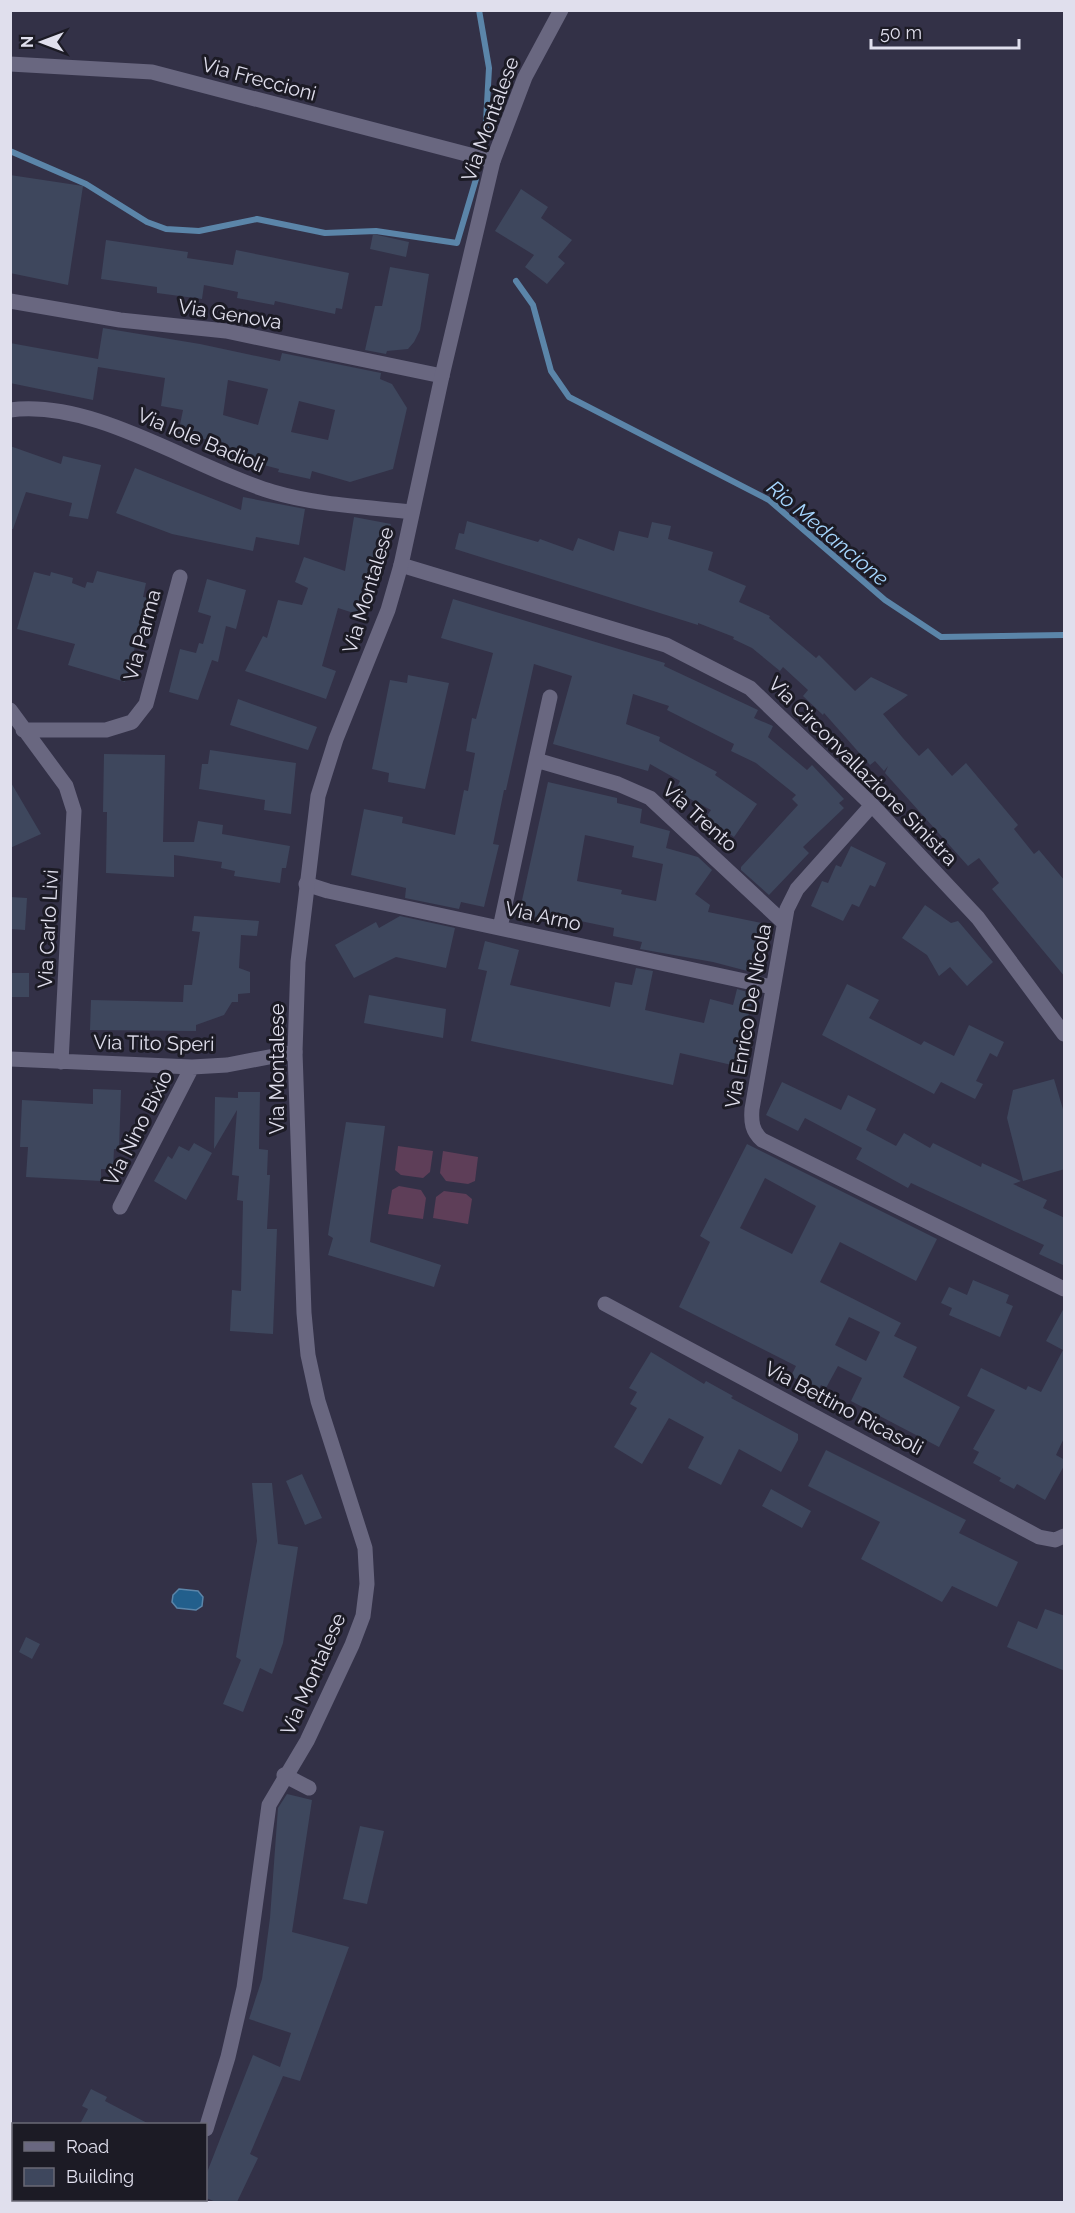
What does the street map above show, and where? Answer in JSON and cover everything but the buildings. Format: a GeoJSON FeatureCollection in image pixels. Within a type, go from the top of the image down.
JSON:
{"type":"FeatureCollection","features":[{"type":"Feature","properties":{"kind":"street","name":"Via Montalese"},"geometry":{"type":"LineString","coordinates":[[207,2126],[228,2057],[244,1988],[265,1820],[274,1793],[307,1741],[352,1645],[363,1616],[367,1584],[365,1548],[318,1401],[308,1355],[304,1313],[295,1052],[298,962],[318,796],[324,773],[388,610],[401,565],[442,376],[493,161],[525,77],[561,10]]}},
{"type":"Feature","properties":{"kind":"street","name":"Via Freccioni"},"geometry":{"type":"LineString","coordinates":[[10,64],[152,72],[493,161]]}},
{"type":"Feature","properties":{"kind":"street","name":"Via Genova"},"geometry":{"type":"LineString","coordinates":[[10,301],[120,320],[226,331],[442,376]]}},
{"type":"Feature","properties":{"kind":"street","name":"Via Iole Badioli"},"geometry":{"type":"LineString","coordinates":[[10,410],[77,416],[114,426],[220,474],[275,493],[412,512]]}},
{"type":"Feature","properties":{"kind":"street","name":"Via Circonvallazione Sinistra"},"geometry":{"type":"LineString","coordinates":[[401,565],[666,645],[750,688],[872,804],[978,918],[1065,1034]]}},
{"type":"Feature","properties":{"kind":"street","name":"Via Parma"},"geometry":{"type":"LineString","coordinates":[[23,729],[120,728],[132,722],[146,704],[180,577]]}},
{"type":"Feature","properties":{"kind":"street"},"geometry":{"type":"LineString","coordinates":[[500,928],[550,697]]}},
{"type":"Feature","properties":{"kind":"street"},"geometry":{"type":"LineString","coordinates":[[10,710],[23,729]]}},
{"type":"Feature","properties":{"kind":"street","name":"Via Carlo Livi"},"geometry":{"type":"LineString","coordinates":[[23,729],[66,786],[72,798],[74,828],[61,1062]]}},
{"type":"Feature","properties":{"kind":"street","name":"Via Trento"},"geometry":{"type":"LineString","coordinates":[[536,760],[618,784],[651,798],[784,923]]}},
{"type":"Feature","properties":{"kind":"street","name":"Via Enrico De Nicola"},"geometry":{"type":"LineString","coordinates":[[872,804],[797,889],[784,923],[752,1109],[751,1118],[755,1134],[762,1140],[1065,1289]]}},
{"type":"Feature","properties":{"kind":"street","name":"Via Arno"},"geometry":{"type":"LineString","coordinates":[[306,884],[328,891],[772,987]]}},
{"type":"Feature","properties":{"kind":"street","name":"Via Tito Speri"},"geometry":{"type":"LineString","coordinates":[[10,1059],[192,1067],[228,1065],[295,1052]]}},
{"type":"Feature","properties":{"kind":"street","name":"Via Nino Bixio"},"geometry":{"type":"LineString","coordinates":[[120,1207],[192,1067]]}},
{"type":"Feature","properties":{"kind":"street","name":"Via Bettino Ricasoli"},"geometry":{"type":"LineString","coordinates":[[605,1304],[1039,1537],[1055,1540],[1065,1536]]}},
{"type":"Feature","properties":{"kind":"street"},"geometry":{"type":"LineString","coordinates":[[284,1775],[309,1788]]}},
{"type":"Feature","properties":{"kind":"shaded area"},"geometry":{"type":"Polygon","coordinates":[[[398,1146],[433,1151],[430,1172],[423,1178],[401,1175],[395,1170],[398,1146]]]}},
{"type":"Feature","properties":{"kind":"shaded area"},"geometry":{"type":"Polygon","coordinates":[[[443,1151],[478,1157],[475,1181],[468,1184],[446,1181],[440,1173],[443,1151]]]}},
{"type":"Feature","properties":{"kind":"shaded area"},"geometry":{"type":"Polygon","coordinates":[[[399,1186],[421,1190],[426,1198],[423,1219],[388,1214],[392,1190],[399,1186]]]}},
{"type":"Feature","properties":{"kind":"shaded area"},"geometry":{"type":"Polygon","coordinates":[[[444,1191],[466,1194],[472,1199],[468,1224],[433,1218],[436,1197],[444,1191]]]}},
{"type":"Feature","properties":{"kind":"water"},"geometry":{"type":"Polygon","coordinates":[[[179,1589],[198,1591],[203,1597],[202,1606],[196,1610],[177,1608],[172,1602],[173,1595],[179,1589]]]}},
{"type":"Feature","properties":{"kind":"waterway"},"geometry":{"type":"LineString","coordinates":[[479,10],[489,68],[485,140]]}},
{"type":"Feature","properties":{"kind":"waterway"},"geometry":{"type":"LineString","coordinates":[[10,151],[86,184],[147,222],[166,229],[199,231],[257,219],[325,233],[376,231],[457,243],[476,179]]}},
{"type":"Feature","properties":{"kind":"waterway","name":"Rio Medancione"},"geometry":{"type":"LineString","coordinates":[[516,281],[533,305],[551,371],[569,397],[769,500],[885,600],[941,637],[1064,635]]}}]}
